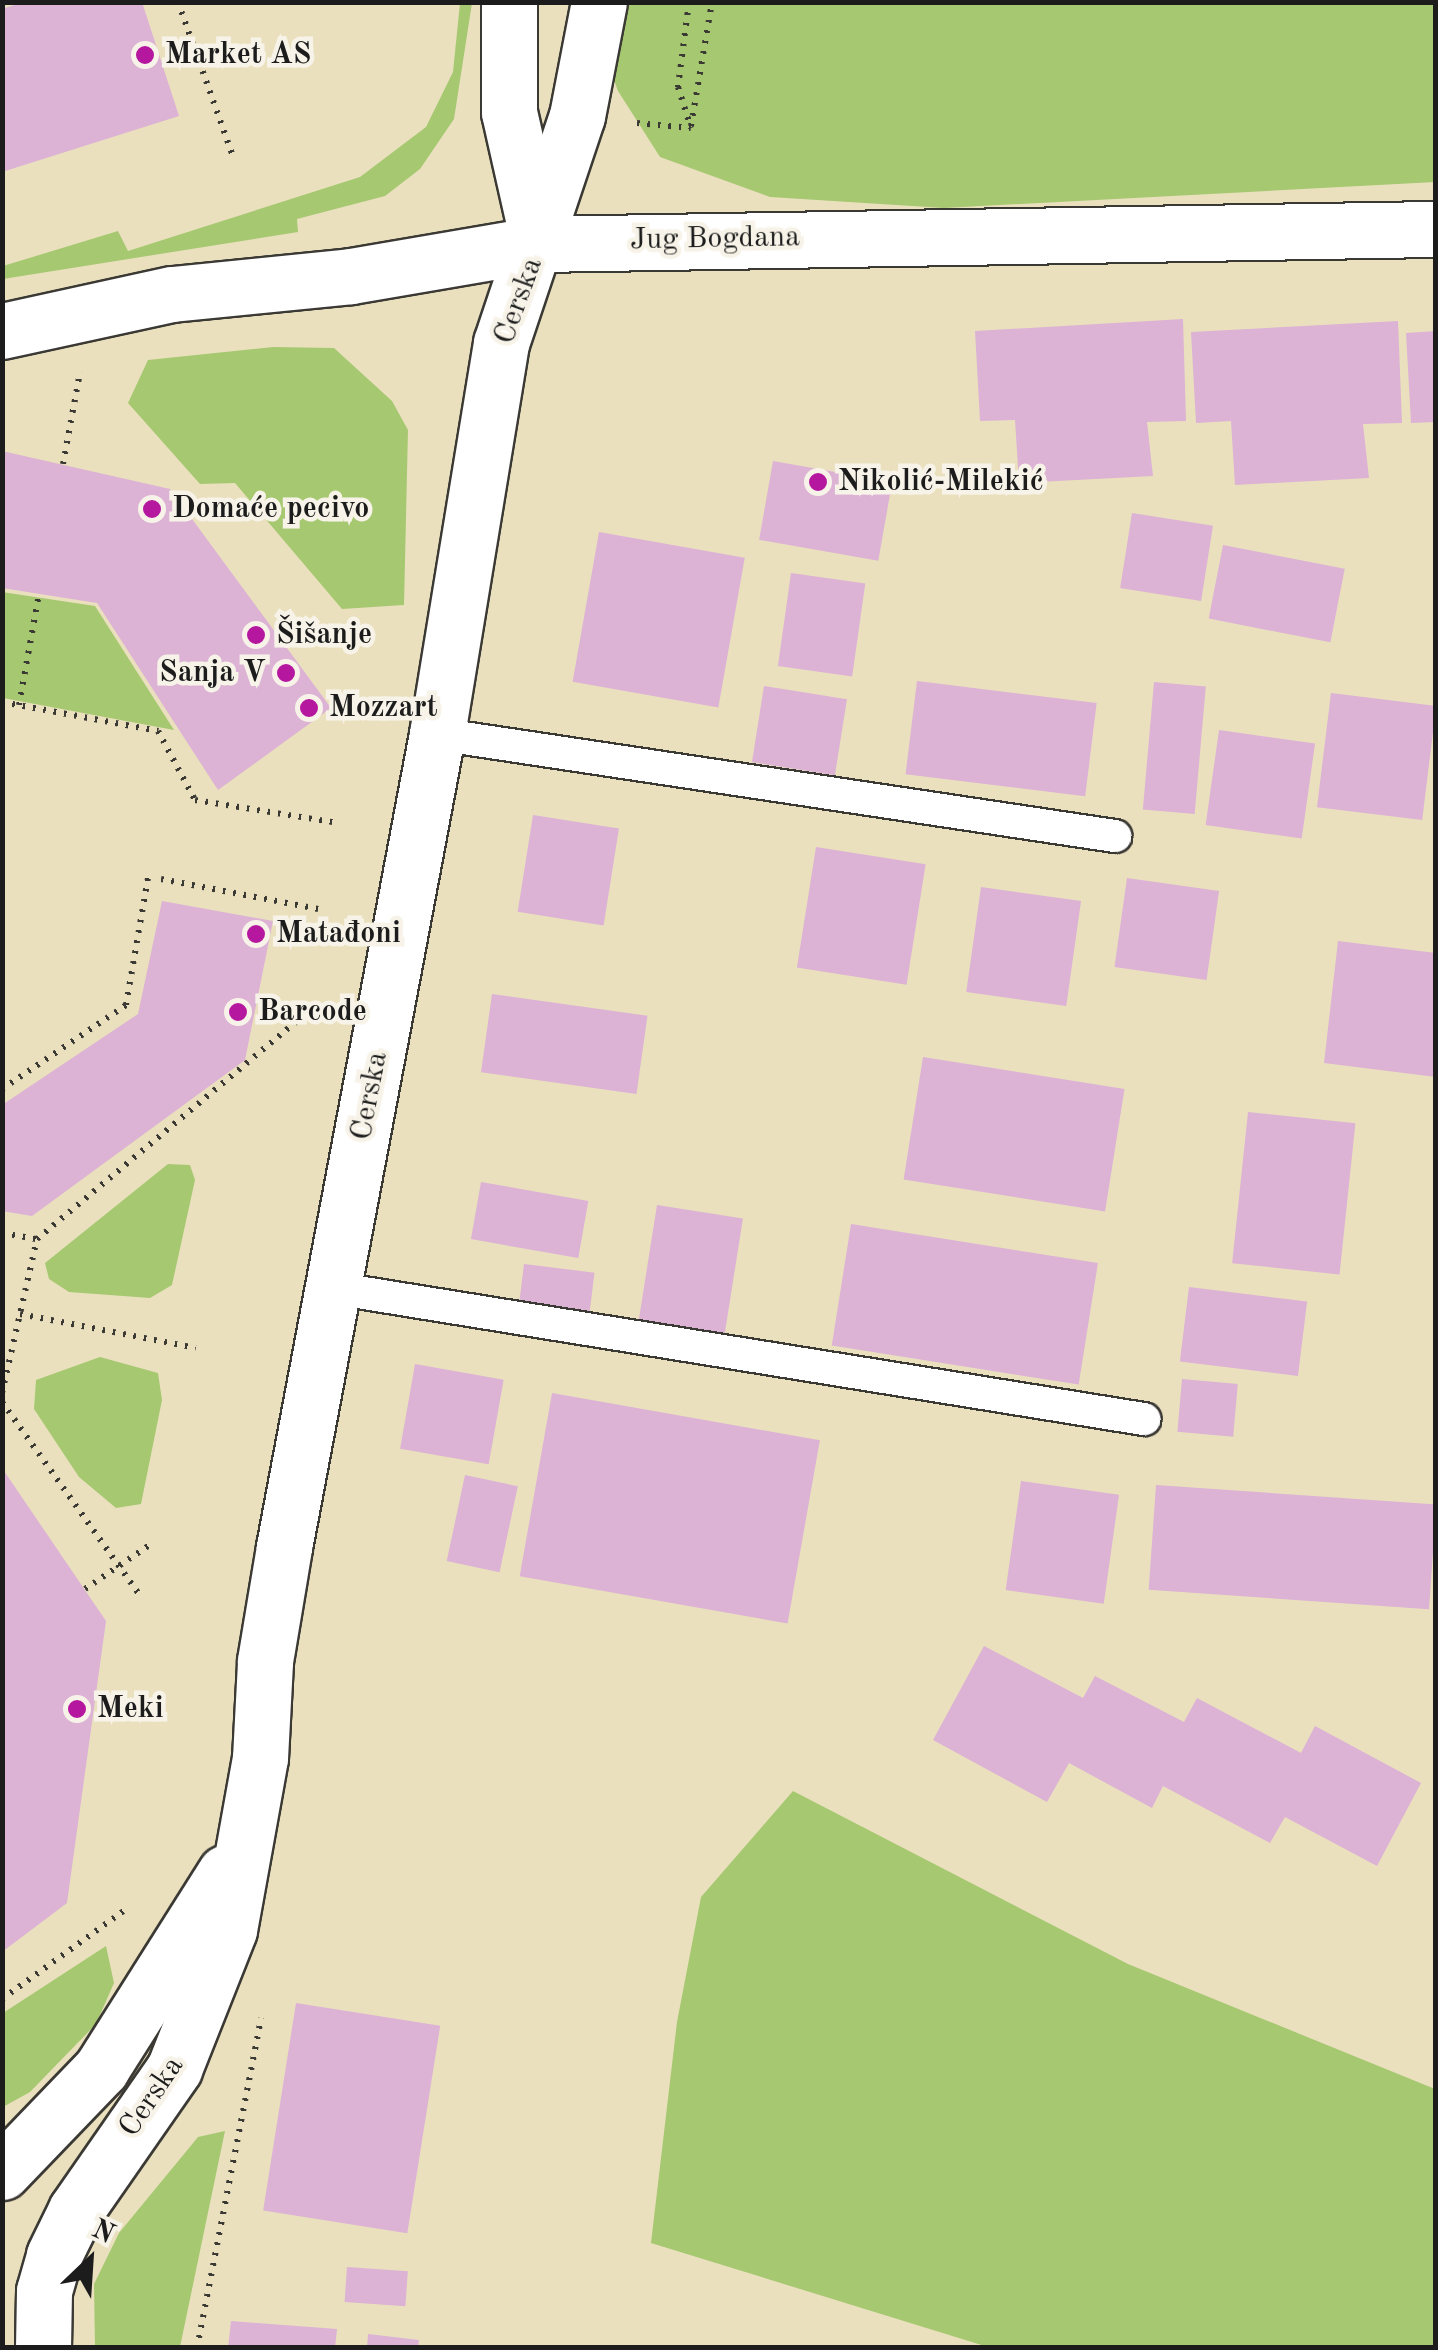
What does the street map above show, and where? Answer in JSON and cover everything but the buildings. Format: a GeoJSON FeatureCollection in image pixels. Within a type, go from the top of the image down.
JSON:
{"type":"FeatureCollection","features":[{"type":"Feature","properties":{"kind":"street"},"geometry":{"type":"LineString","coordinates":[[509,2],[507,95],[539,244]]}},
{"type":"Feature","properties":{"kind":"street","name":"Cerska"},"geometry":{"type":"LineString","coordinates":[[43,2348],[44,2291],[54,2255],[190,2036],[229,1930],[246,1835],[265,1661],[437,734],[501,343],[539,244],[588,75],[599,2]]}},
{"type":"Feature","properties":{"kind":"street","name":"Jug Bogdana"},"geometry":{"type":"LineString","coordinates":[[2,331],[172,294],[351,276],[539,244],[1436,229]]}},
{"type":"Feature","properties":{"kind":"street","name":"Cerska"},"geometry":{"type":"LineString","coordinates":[[7,2163],[102,2069],[246,1835]]}},
{"type":"Feature","properties":{"kind":"lane"},"geometry":{"type":"LineString","coordinates":[[437,734],[1115,836]]}},
{"type":"Feature","properties":{"kind":"lane"},"geometry":{"type":"LineString","coordinates":[[334,1288],[1144,1419]]}},
{"type":"Feature","properties":{"kind":"path"},"geometry":{"type":"LineString","coordinates":[[178,2],[232,154]]}},
{"type":"Feature","properties":{"kind":"path"},"geometry":{"type":"LineString","coordinates":[[689,2],[678,88],[691,128]]}},
{"type":"Feature","properties":{"kind":"path"},"geometry":{"type":"LineString","coordinates":[[691,128],[712,2]]}},
{"type":"Feature","properties":{"kind":"path"},"geometry":{"type":"LineString","coordinates":[[638,122],[691,128]]}},
{"type":"Feature","properties":{"kind":"path"},"geometry":{"type":"LineString","coordinates":[[63,464],[81,367]]}},
{"type":"Feature","properties":{"kind":"path"},"geometry":{"type":"LineString","coordinates":[[19,705],[39,594]]}},
{"type":"Feature","properties":{"kind":"path"},"geometry":{"type":"LineString","coordinates":[[2,702],[158,731],[195,800],[339,823]]}},
{"type":"Feature","properties":{"kind":"path"},"geometry":{"type":"LineString","coordinates":[[2,1089],[126,1005],[148,877]]}},
{"type":"Feature","properties":{"kind":"path"},"geometry":{"type":"LineString","coordinates":[[161,880],[318,910]]}},
{"type":"Feature","properties":{"kind":"path"},"geometry":{"type":"LineString","coordinates":[[2,1393],[36,1239],[300,1018]]}},
{"type":"Feature","properties":{"kind":"path"},"geometry":{"type":"LineString","coordinates":[[2,1233],[36,1239]]}},
{"type":"Feature","properties":{"kind":"path"},"geometry":{"type":"LineString","coordinates":[[20,1314],[196,1348]]}},
{"type":"Feature","properties":{"kind":"path"},"geometry":{"type":"LineString","coordinates":[[2,1402],[142,1598]]}},
{"type":"Feature","properties":{"kind":"path"},"geometry":{"type":"LineString","coordinates":[[86,1589],[154,1542]]}},
{"type":"Feature","properties":{"kind":"path"},"geometry":{"type":"LineString","coordinates":[[2,1998],[129,1907]]}},
{"type":"Feature","properties":{"kind":"path"},"geometry":{"type":"LineString","coordinates":[[197,2348],[254,2054]]}},
{"type":"Feature","properties":{"kind":"green space"},"geometry":{"type":"Polygon","coordinates":[[[460,3],[472,3],[454,119],[420,169],[385,196],[297,219],[298,232],[3,279],[3,266],[118,231],[128,251],[360,177],[426,127],[453,72],[460,3]]]}},
{"type":"Feature","properties":{"kind":"green space"},"geometry":{"type":"Polygon","coordinates":[[[613,3],[1435,3],[1435,182],[944,208],[770,197],[660,157],[618,91],[604,53],[613,3]]]}},
{"type":"Feature","properties":{"kind":"green space"},"geometry":{"type":"Polygon","coordinates":[[[273,347],[334,348],[392,401],[408,430],[404,605],[342,609],[235,483],[200,484],[128,403],[148,360],[273,347]]]}},
{"type":"Feature","properties":{"kind":"green space"},"geometry":{"type":"Polygon","coordinates":[[[2,592],[95,606],[174,730],[3,698],[2,592]]]}},
{"type":"Feature","properties":{"kind":"green space"},"geometry":{"type":"Polygon","coordinates":[[[168,1164],[190,1165],[195,1180],[172,1285],[150,1298],[69,1292],[49,1279],[45,1263],[168,1164]]]}},
{"type":"Feature","properties":{"kind":"green space"},"geometry":{"type":"Polygon","coordinates":[[[100,1357],[158,1373],[162,1400],[141,1504],[116,1508],[79,1477],[34,1409],[36,1380],[100,1357]]]}},
{"type":"Feature","properties":{"kind":"green space"},"geometry":{"type":"Polygon","coordinates":[[[793,1791],[1128,1964],[1435,2089],[1435,2347],[988,2347],[651,2243],[677,2022],[701,1897],[793,1791]]]}},
{"type":"Feature","properties":{"kind":"green space"},"geometry":{"type":"Polygon","coordinates":[[[106,1946],[114,1983],[96,2024],[30,2092],[3,2107],[3,2013],[106,1946]]]}},
{"type":"Feature","properties":{"kind":"green space"},"geometry":{"type":"Polygon","coordinates":[[[225,2131],[180,2347],[95,2347],[94,2284],[119,2233],[198,2137],[225,2131]]]}},
{"type":"Feature","properties":{"kind":"place","name":"Market AS"},"geometry":{"type":"Point","coordinates":[145,55]}},
{"type":"Feature","properties":{"kind":"place","name":"Nikolić-Milekić"},"geometry":{"type":"Point","coordinates":[818,482]}},
{"type":"Feature","properties":{"kind":"place","name":"Domaće pecivo"},"geometry":{"type":"Point","coordinates":[152,509]}},
{"type":"Feature","properties":{"kind":"place","name":"Šišanje"},"geometry":{"type":"Point","coordinates":[256,635]}},
{"type":"Feature","properties":{"kind":"place","name":"Sanja V"},"geometry":{"type":"Point","coordinates":[286,673]}},
{"type":"Feature","properties":{"kind":"place","name":"Mozzart"},"geometry":{"type":"Point","coordinates":[309,708]}},
{"type":"Feature","properties":{"kind":"place","name":"Matađoni"},"geometry":{"type":"Point","coordinates":[256,934]}},
{"type":"Feature","properties":{"kind":"place","name":"Barcode"},"geometry":{"type":"Point","coordinates":[238,1012]}},
{"type":"Feature","properties":{"kind":"place","name":"Meki"},"geometry":{"type":"Point","coordinates":[77,1709]}}]}
